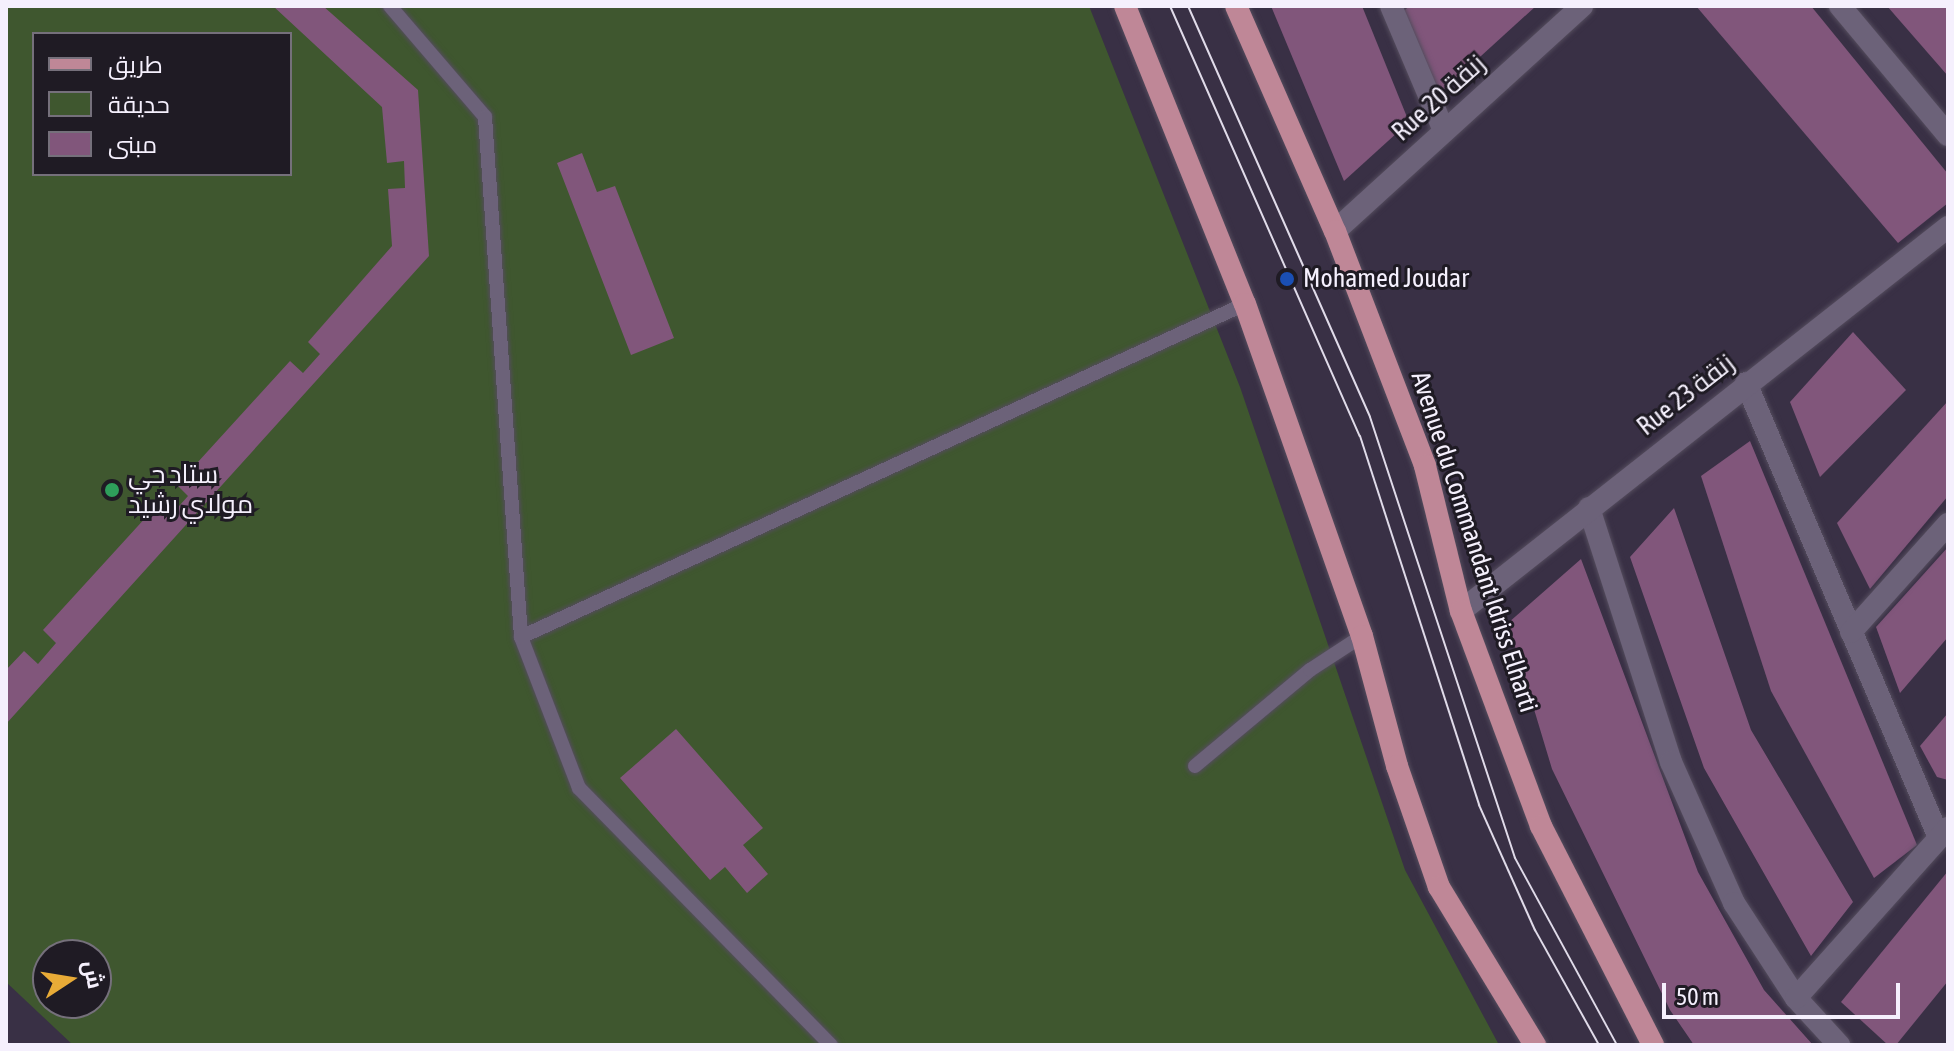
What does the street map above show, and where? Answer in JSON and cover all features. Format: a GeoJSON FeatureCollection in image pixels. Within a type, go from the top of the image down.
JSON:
{"type":"FeatureCollection","features":[{"type":"Feature","properties":{"kind":"main road"},"geometry":{"type":"LineString","coordinates":[[1125,6],[1245,304],[1362,636],[1397,766],[1439,887],[1535,1045]]}},
{"type":"Feature","properties":{"kind":"main road","name":"Avenue du Commandant Idriss Elharti"},"geometry":{"type":"LineString","coordinates":[[1236,6],[1335,231],[1425,466],[1461,611],[1541,826],[1653,1045]]}},
{"type":"Feature","properties":{"kind":"street"},"geometry":{"type":"LineString","coordinates":[[1391,6],[1444,131]]}},
{"type":"Feature","properties":{"kind":"street","name":"Rue 20 زنقة"},"geometry":{"type":"LineString","coordinates":[[1335,231],[1582,6]]}},
{"type":"Feature","properties":{"kind":"street"},"geometry":{"type":"LineString","coordinates":[[1840,6],[1948,135]]}},
{"type":"Feature","properties":{"kind":"street","name":"Rue 23 زنقة"},"geometry":{"type":"LineString","coordinates":[[1461,611],[1746,383],[1948,227]]}},
{"type":"Feature","properties":{"kind":"street"},"geometry":{"type":"LineString","coordinates":[[1746,383],[1851,632],[1944,833],[1796,998]]}},
{"type":"Feature","properties":{"kind":"street"},"geometry":{"type":"LineString","coordinates":[[1589,508],[1671,762],[1734,903],[1796,998],[1839,1045]]}},
{"type":"Feature","properties":{"kind":"street"},"geometry":{"type":"LineString","coordinates":[[1851,632],[1948,524]]}},
{"type":"Feature","properties":{"kind":"lane"},"geometry":{"type":"LineString","coordinates":[[390,6],[485,117],[521,637],[579,788],[831,1045]]}},
{"type":"Feature","properties":{"kind":"lane"},"geometry":{"type":"LineString","coordinates":[[521,637],[1245,304]]}},
{"type":"Feature","properties":{"kind":"lane"},"geometry":{"type":"LineString","coordinates":[[1195,766],[1310,670],[1362,636]]}},
{"type":"Feature","properties":{"kind":"green space"},"geometry":{"type":"Polygon","coordinates":[[[6,6],[1089,6],[1240,387],[1405,870],[1499,1045],[73,1045],[45,1019],[112,1019],[112,939],[32,939],[32,1006],[6,982],[6,6]]]}},
{"type":"Feature","properties":{"kind":"building"},"geometry":{"type":"Polygon","coordinates":[[[273,6],[323,6],[418,90],[429,256],[6,724],[6,670],[24,651],[38,664],[56,643],[43,630],[158,504],[171,515],[188,496],[177,485],[290,361],[303,373],[320,354],[308,342],[392,246],[388,189],[405,188],[404,161],[387,163],[382,107],[273,6]]]}},
{"type":"Feature","properties":{"kind":"building"},"geometry":{"type":"Polygon","coordinates":[[[1271,6],[1362,6],[1409,122],[1344,181],[1271,6]]]}},
{"type":"Feature","properties":{"kind":"building"},"geometry":{"type":"Polygon","coordinates":[[[1409,6],[1536,6],[1436,97],[1403,12],[1409,6]]]}},
{"type":"Feature","properties":{"kind":"building"},"geometry":{"type":"Polygon","coordinates":[[[1696,6],[1811,6],[1948,174],[1948,203],[1898,243],[1696,6]]]}},
{"type":"Feature","properties":{"kind":"building"},"geometry":{"type":"Polygon","coordinates":[[[1887,6],[1948,6],[1948,76],[1887,6]]]}},
{"type":"Feature","properties":{"kind":"building"},"geometry":{"type":"Polygon","coordinates":[[[582,153],[597,192],[615,186],[674,338],[631,355],[557,163],[582,153]]]}},
{"type":"Feature","properties":{"kind":"building"},"geometry":{"type":"Polygon","coordinates":[[[1853,332],[1906,390],[1820,477],[1790,402],[1853,332]]]}},
{"type":"Feature","properties":{"kind":"building"},"geometry":{"type":"Polygon","coordinates":[[[1948,401],[1948,496],[1870,589],[1837,523],[1948,401]]]}},
{"type":"Feature","properties":{"kind":"building"},"geometry":{"type":"Polygon","coordinates":[[[1750,441],[1917,845],[1874,878],[1771,691],[1701,476],[1750,441]]]}},
{"type":"Feature","properties":{"kind":"building"},"geometry":{"type":"Polygon","coordinates":[[[1674,508],[1751,730],[1853,902],[1811,956],[1704,768],[1630,557],[1674,508]]]}},
{"type":"Feature","properties":{"kind":"building"},"geometry":{"type":"Polygon","coordinates":[[[1948,547],[1948,637],[1900,693],[1876,627],[1948,547]]]}},
{"type":"Feature","properties":{"kind":"building"},"geometry":{"type":"Polygon","coordinates":[[[1581,559],[1698,872],[1764,990],[1813,1045],[1694,1045],[1670,1010],[1552,769],[1508,623],[1581,559]]]}},
{"type":"Feature","properties":{"kind":"building"},"geometry":{"type":"Polygon","coordinates":[[[1948,713],[1948,780],[1937,777],[1920,746],[1948,713]]]}},
{"type":"Feature","properties":{"kind":"building"},"geometry":{"type":"Polygon","coordinates":[[[676,729],[763,828],[743,845],[768,874],[747,893],[725,867],[710,880],[620,778],[676,729]]]}},
{"type":"Feature","properties":{"kind":"building"},"geometry":{"type":"Polygon","coordinates":[[[1948,871],[1948,981],[1896,1045],[1888,1045],[1841,1002],[1948,871]]]}},
{"type":"Feature","properties":{"kind":"tram line"},"geometry":{"type":"LineString","coordinates":[[1170,6],[1360,436],[1479,805],[1535,930],[1599,1045]]}},
{"type":"Feature","properties":{"kind":"tram line"},"geometry":{"type":"LineString","coordinates":[[1188,6],[1370,417],[1515,858],[1617,1045]]}},
{"type":"Feature","properties":{"kind":"place","name":"Mohamed Joudar"},"geometry":{"type":"Point","coordinates":[1287,279]}},
{"type":"Feature","properties":{"kind":"place","name":"ستاد حي مولاي رشيد"},"geometry":{"type":"Point","coordinates":[112,490]}}]}
